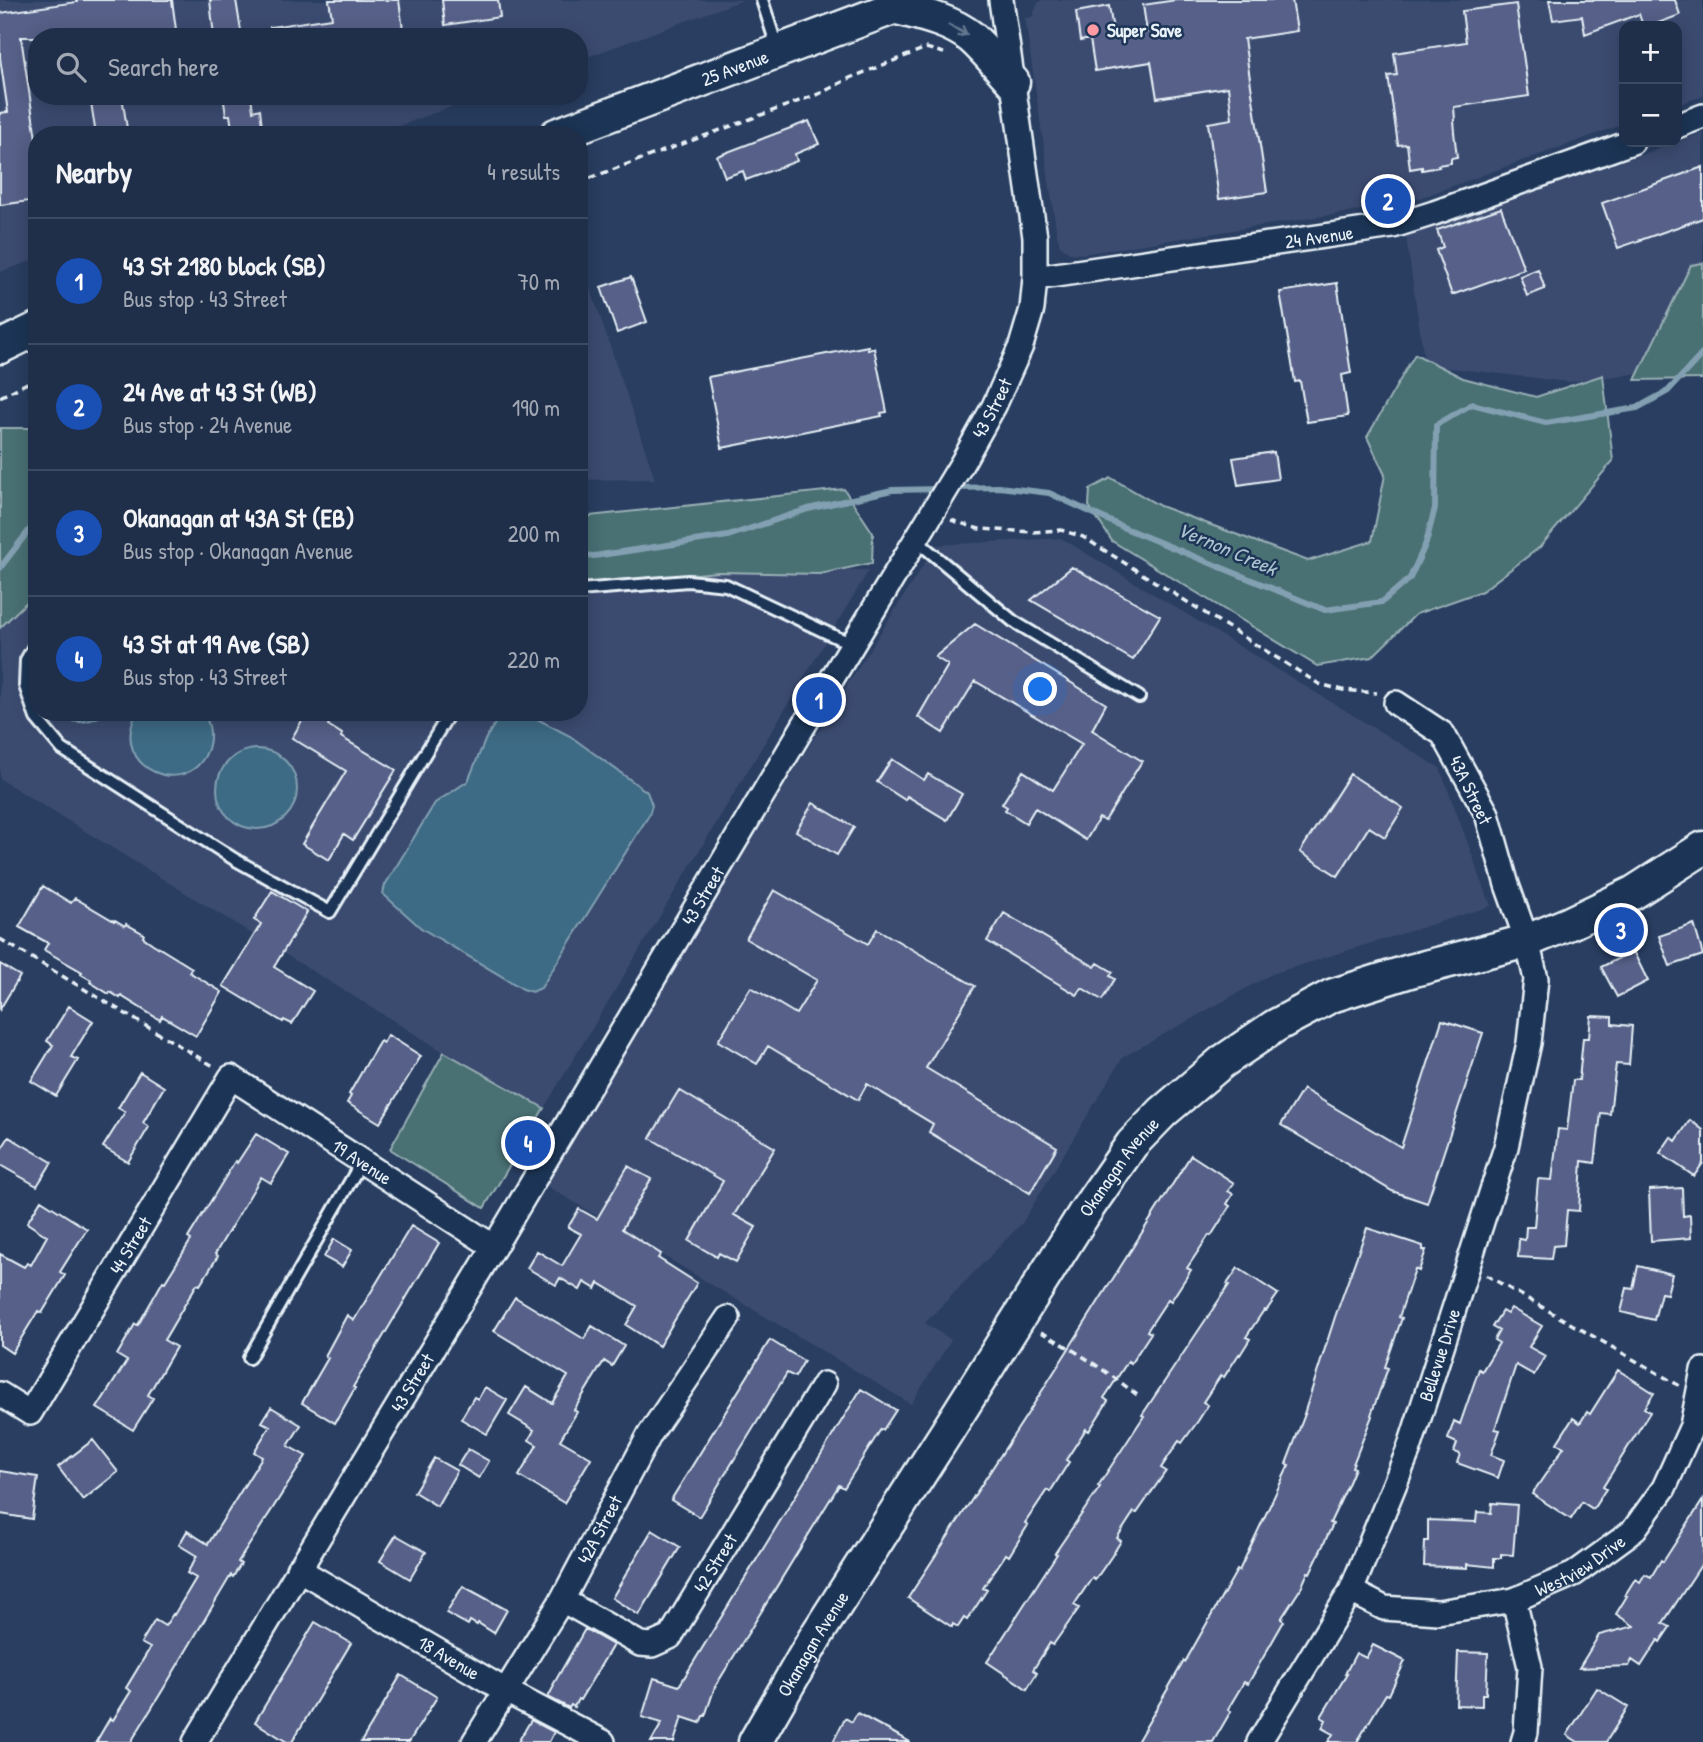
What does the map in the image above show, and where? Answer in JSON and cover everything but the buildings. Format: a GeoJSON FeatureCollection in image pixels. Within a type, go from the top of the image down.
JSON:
{"type":"FeatureCollection","features":[{"type":"Feature","properties":{"kind":"street","name":"43 Street"},"geometry":{"type":"LineString","coordinates":[[195,1742],[494,1247],[994,406],[1021,346],[1032,309],[1035,278],[1035,237],[1001,0]]}},
{"type":"Feature","properties":{"kind":"street","name":"25 Avenue"},"geometry":{"type":"LineString","coordinates":[[580,126],[779,51],[899,2]]}},
{"type":"Feature","properties":{"kind":"street"},"geometry":{"type":"LineString","coordinates":[[899,2],[970,37],[1013,82]]}},
{"type":"Feature","properties":{"kind":"street"},"geometry":{"type":"LineString","coordinates":[[1682,123],[1703,116]]}},
{"type":"Feature","properties":{"kind":"street","name":"24 Avenue"},"geometry":{"type":"LineString","coordinates":[[1035,278],[1393,226],[1434,214],[1619,147]]}},
{"type":"Feature","properties":{"kind":"street"},"geometry":{"type":"LineString","coordinates":[[0,347],[28,334]]}},
{"type":"Feature","properties":{"kind":"street","name":"43A Street"},"geometry":{"type":"LineString","coordinates":[[1387,698],[1443,734],[1487,814],[1507,885],[1527,941]]}},
{"type":"Feature","properties":{"kind":"street","name":"Okanagan Avenue"},"geometry":{"type":"LineString","coordinates":[[755,1742],[816,1636],[1087,1209],[1132,1144],[1163,1112],[1222,1062],[1275,1026],[1331,996],[1410,971],[1527,941],[1633,893],[1703,848]]}},
{"type":"Feature","properties":{"kind":"street","name":"Bellevue Drive"},"geometry":{"type":"LineString","coordinates":[[1259,1742],[1352,1591],[1409,1449],[1506,1147],[1529,1043],[1536,979],[1527,941]]}},
{"type":"Feature","properties":{"kind":"street","name":"19 Avenue"},"geometry":{"type":"LineString","coordinates":[[231,1077],[494,1247]]}},
{"type":"Feature","properties":{"kind":"street","name":"44 Street"},"geometry":{"type":"LineString","coordinates":[[0,1394],[30,1413],[231,1077]]}},
{"type":"Feature","properties":{"kind":"street","name":"42A Street"},"geometry":{"type":"LineString","coordinates":[[474,1742],[562,1600],[650,1434],[728,1318]]}},
{"type":"Feature","properties":{"kind":"street","name":"Westview Drive"},"geometry":{"type":"LineString","coordinates":[[1352,1591],[1384,1608],[1438,1612],[1514,1600],[1574,1574],[1633,1531],[1664,1488],[1692,1426],[1703,1370]]}},
{"type":"Feature","properties":{"kind":"street","name":"42 Street"},"geometry":{"type":"LineString","coordinates":[[562,1600],[640,1644],[652,1645],[670,1637],[824,1384]]}},
{"type":"Feature","properties":{"kind":"street","name":"18 Avenue"},"geometry":{"type":"LineString","coordinates":[[298,1569],[506,1691],[603,1742]]}},
{"type":"Feature","properties":{"kind":"street"},"geometry":{"type":"LineString","coordinates":[[1514,1600],[1530,1667],[1523,1742]]}},
{"type":"Feature","properties":{"kind":"lane"},"geometry":{"type":"LineString","coordinates":[[762,0],[779,51]]}},
{"type":"Feature","properties":{"kind":"lane"},"geometry":{"type":"LineString","coordinates":[[916,540],[1013,621],[1139,698]]}},
{"type":"Feature","properties":{"kind":"lane"},"geometry":{"type":"LineString","coordinates":[[588,589],[688,581],[726,585],[853,643]]}},
{"type":"Feature","properties":{"kind":"lane"},"geometry":{"type":"LineString","coordinates":[[28,657],[24,686],[28,697]]}},
{"type":"Feature","properties":{"kind":"lane"},"geometry":{"type":"LineString","coordinates":[[39,721],[62,749],[234,859],[330,912],[445,721]]}},
{"type":"Feature","properties":{"kind":"lane"},"geometry":{"type":"LineString","coordinates":[[249,1358],[362,1161]]}},
{"type":"Feature","properties":{"kind":"path"},"geometry":{"type":"LineString","coordinates":[[588,179],[821,93],[850,78],[926,48],[956,56]]}},
{"type":"Feature","properties":{"kind":"path"},"geometry":{"type":"LineString","coordinates":[[0,397],[28,383]]}},
{"type":"Feature","properties":{"kind":"path"},"geometry":{"type":"LineString","coordinates":[[935,509],[952,520],[979,529],[1060,530],[1083,537],[1319,684],[1387,698]]}},
{"type":"Feature","properties":{"kind":"path"},"geometry":{"type":"LineString","coordinates":[[0,939],[231,1077]]}},
{"type":"Feature","properties":{"kind":"path"},"geometry":{"type":"LineString","coordinates":[[1467,1264],[1697,1395]]}},
{"type":"Feature","properties":{"kind":"path"},"geometry":{"type":"LineString","coordinates":[[1017,1320],[1066,1345],[1141,1398]]}},
{"type":"Feature","properties":{"kind":"shaded area"},"geometry":{"type":"Polygon","coordinates":[[[0,0],[743,0],[588,57],[588,28],[28,28],[28,105],[456,105],[399,126],[28,126],[28,262],[0,272],[0,0]]]}},
{"type":"Feature","properties":{"kind":"shaded area"},"geometry":{"type":"Polygon","coordinates":[[[1042,0],[1703,0],[1703,96],[1682,103],[1682,21],[1619,21],[1619,126],[1406,203],[1082,254],[1069,253],[1060,245],[1057,235],[1025,18],[1032,17],[1042,0]]]}},
{"type":"Feature","properties":{"kind":"shaded area"},"geometry":{"type":"Polygon","coordinates":[[[1703,133],[1703,301],[1656,371],[1568,382],[1425,365],[1406,237],[1663,147],[1682,147],[1682,140],[1703,133]]]}},
{"type":"Feature","properties":{"kind":"shaded area"},"geometry":{"type":"Polygon","coordinates":[[[588,281],[655,479],[588,480],[588,281]]]}},
{"type":"Feature","properties":{"kind":"shaded area"},"geometry":{"type":"Polygon","coordinates":[[[1061,538],[1440,768],[1491,906],[1272,974],[1123,1057],[1022,1223],[925,1323],[951,1340],[911,1404],[542,1183],[832,709],[936,545],[1061,538]]]}},
{"type":"Feature","properties":{"kind":"shaded area"},"geometry":{"type":"Polygon","coordinates":[[[717,568],[869,570],[544,1108],[444,1052],[0,779],[0,627],[28,600],[28,721],[588,721],[588,575],[717,568]]]}},
{"type":"Feature","properties":{"kind":"shaded area"},"geometry":{"type":"Polygon","coordinates":[[[134,721],[207,721],[210,739],[208,749],[198,765],[185,774],[169,776],[154,772],[141,763],[133,749],[131,732],[134,721]]]}},
{"type":"Feature","properties":{"kind":"shaded area"},"geometry":{"type":"Polygon","coordinates":[[[496,721],[541,721],[570,736],[647,792],[652,805],[649,815],[541,988],[532,992],[421,928],[383,894],[385,885],[435,803],[468,781],[486,738],[496,721]]]}},
{"type":"Feature","properties":{"kind":"shaded area"},"geometry":{"type":"Polygon","coordinates":[[[249,749],[265,749],[279,755],[291,767],[297,781],[297,797],[291,811],[279,823],[265,829],[249,829],[235,823],[223,811],[217,797],[217,781],[223,767],[235,755],[249,749]]]}},
{"type":"Feature","properties":{"kind":"green space"},"geometry":{"type":"Polygon","coordinates":[[[1703,263],[1703,379],[1635,380],[1691,265],[1703,263]]]}},
{"type":"Feature","properties":{"kind":"green space"},"geometry":{"type":"Polygon","coordinates":[[[1415,354],[1463,378],[1536,397],[1603,375],[1613,461],[1540,547],[1482,591],[1416,614],[1372,657],[1317,666],[1112,541],[1089,506],[1090,489],[1111,478],[1160,506],[1308,561],[1372,541],[1385,475],[1367,437],[1415,354]]]}},
{"type":"Feature","properties":{"kind":"green space"},"geometry":{"type":"Polygon","coordinates":[[[0,428],[28,428],[28,601],[0,628],[0,428]]]}},
{"type":"Feature","properties":{"kind":"green space"},"geometry":{"type":"Polygon","coordinates":[[[844,489],[873,533],[872,563],[820,574],[718,572],[588,584],[589,516],[844,489]]]}},
{"type":"Feature","properties":{"kind":"green space"},"geometry":{"type":"Polygon","coordinates":[[[444,1052],[544,1108],[484,1208],[390,1149],[444,1052]]]}},
{"type":"Feature","properties":{"kind":"waterway","name":"Vernon Creek"},"geometry":{"type":"LineString","coordinates":[[955,488],[999,487],[1049,493],[1127,529],[1325,610],[1382,602],[1410,578],[1426,543],[1435,508],[1436,425],[1472,404],[1546,423],[1637,408],[1668,391],[1703,353]]}},
{"type":"Feature","properties":{"kind":"waterway","name":"Vernon Creek"},"geometry":{"type":"LineString","coordinates":[[588,556],[728,536],[808,509],[892,490],[941,489]]}},
{"type":"Feature","properties":{"kind":"waterway","name":"Vernon Creek"},"geometry":{"type":"LineString","coordinates":[[0,568],[28,532]]}},
{"type":"Feature","properties":{"kind":"place","name":"Super Save"},"geometry":{"type":"Point","coordinates":[1093,30]}},
{"type":"Feature","properties":{"kind":"place","name":"24 Ave at 43 St (WB)"},"geometry":{"type":"Point","coordinates":[1388,201]}},
{"type":"Feature","properties":{"kind":"place","name":"43 St 2180 block (SB)"},"geometry":{"type":"Point","coordinates":[819,700]}},
{"type":"Feature","properties":{"kind":"place","name":"Okanagan at 43A St (EB)"},"geometry":{"type":"Point","coordinates":[1621,930]}},
{"type":"Feature","properties":{"kind":"place","name":"43 St at 19 Ave (SB)"},"geometry":{"type":"Point","coordinates":[528,1143]}}]}
